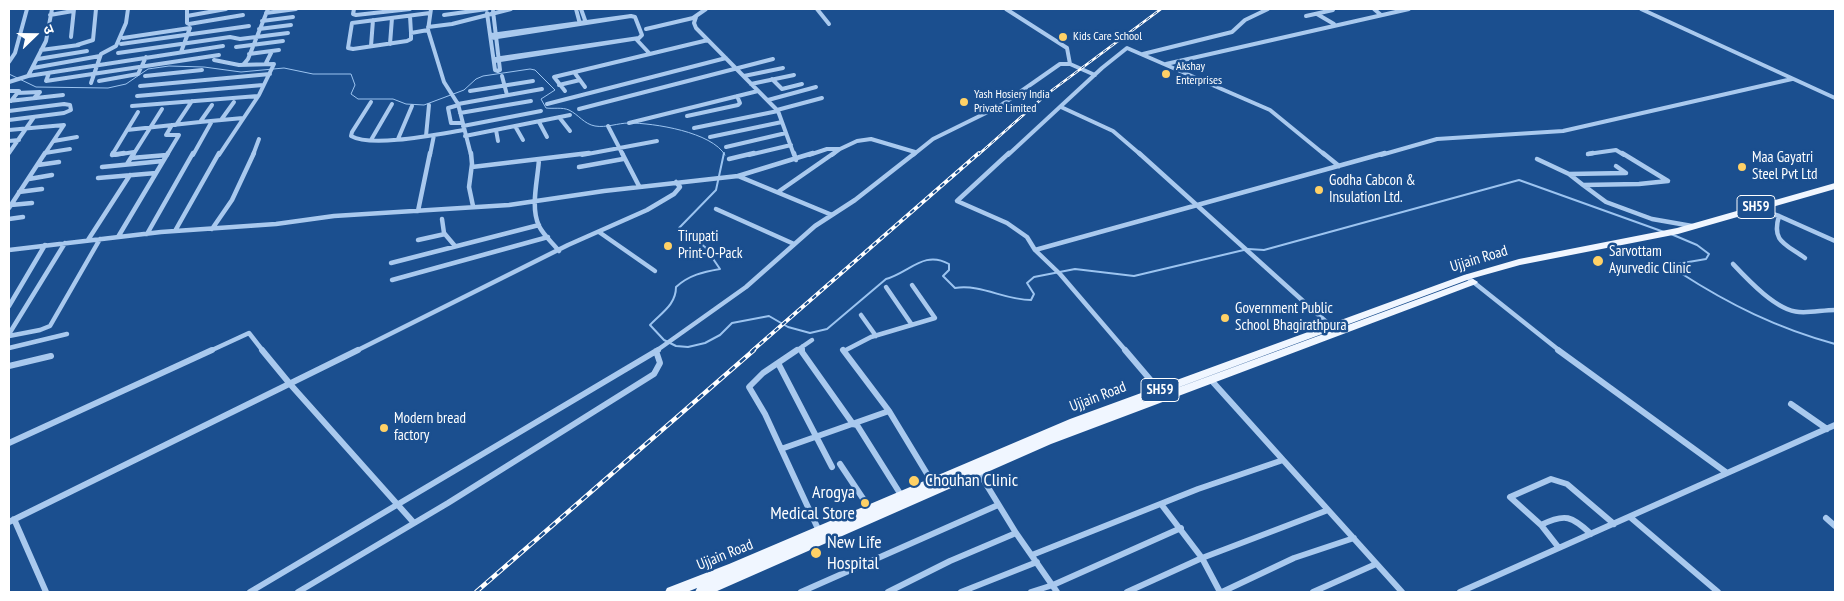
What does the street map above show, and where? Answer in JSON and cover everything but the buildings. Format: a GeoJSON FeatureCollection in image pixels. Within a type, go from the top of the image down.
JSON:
{"type":"FeatureCollection","features":[{"type":"Feature","properties":{"kind":"main road","name":"Ujjain Road"},"geometry":{"type":"LineString","coordinates":[[1681,232],[1692,226],[1835,186]]}},
{"type":"Feature","properties":{"kind":"main road","name":"Ujjain Road"},"geometry":{"type":"LineString","coordinates":[[699,589],[819,531],[1074,422],[1471,279],[1665,236],[1835,191]]}},
{"type":"Feature","properties":{"kind":"main road","name":"Ujjain Road"},"geometry":{"type":"LineString","coordinates":[[672,592],[699,589],[1047,441],[1212,380],[1334,328]]}},
{"type":"Feature","properties":{"kind":"street"},"geometry":{"type":"LineString","coordinates":[[9,62],[15,53],[27,9]]}},
{"type":"Feature","properties":{"kind":"street"},"geometry":{"type":"LineString","coordinates":[[28,76],[46,41],[52,9]]}},
{"type":"Feature","properties":{"kind":"street"},"geometry":{"type":"LineString","coordinates":[[50,15],[80,9]]}},
{"type":"Feature","properties":{"kind":"street"},"geometry":{"type":"LineString","coordinates":[[78,45],[93,40],[96,9]]}},
{"type":"Feature","properties":{"kind":"street"},"geometry":{"type":"LineString","coordinates":[[90,83],[102,53],[116,46],[126,23],[128,9]]}},
{"type":"Feature","properties":{"kind":"street"},"geometry":{"type":"LineString","coordinates":[[187,9],[187,23],[189,24],[243,15]]}},
{"type":"Feature","properties":{"kind":"street"},"geometry":{"type":"LineString","coordinates":[[187,16],[226,9]]}},
{"type":"Feature","properties":{"kind":"street"},"geometry":{"type":"LineString","coordinates":[[243,65],[250,54],[268,9]]}},
{"type":"Feature","properties":{"kind":"street"},"geometry":{"type":"LineString","coordinates":[[266,14],[296,9]]}},
{"type":"Feature","properties":{"kind":"street"},"geometry":{"type":"LineString","coordinates":[[354,9],[354,14],[356,15],[410,9]]}},
{"type":"Feature","properties":{"kind":"street"},"geometry":{"type":"LineString","coordinates":[[444,15],[466,10],[493,12],[511,9]]}},
{"type":"Feature","properties":{"kind":"street"},"geometry":{"type":"LineString","coordinates":[[576,9],[580,23]]}},
{"type":"Feature","properties":{"kind":"street"},"geometry":{"type":"LineString","coordinates":[[581,9],[585,23]]}},
{"type":"Feature","properties":{"kind":"street"},"geometry":{"type":"LineString","coordinates":[[646,29],[696,17],[706,9]]}},
{"type":"Feature","properties":{"kind":"street"},"geometry":{"type":"LineString","coordinates":[[817,9],[829,24]]}},
{"type":"Feature","properties":{"kind":"street"},"geometry":{"type":"LineString","coordinates":[[1006,9],[1066,48],[1070,53],[1070,64]]}},
{"type":"Feature","properties":{"kind":"street"},"geometry":{"type":"LineString","coordinates":[[1142,54],[1232,32],[1245,20],[1268,9]]}},
{"type":"Feature","properties":{"kind":"street"},"geometry":{"type":"LineString","coordinates":[[1306,16],[1338,9]]}},
{"type":"Feature","properties":{"kind":"street"},"geometry":{"type":"LineString","coordinates":[[1374,9],[1380,14]]}},
{"type":"Feature","properties":{"kind":"street"},"geometry":{"type":"LineString","coordinates":[[1380,14],[1397,9]]}},
{"type":"Feature","properties":{"kind":"street"},"geometry":{"type":"LineString","coordinates":[[1164,64],[1333,24],[1409,9]]}},
{"type":"Feature","properties":{"kind":"street"},"geometry":{"type":"LineString","coordinates":[[1641,9],[1835,98]]}},
{"type":"Feature","properties":{"kind":"street"},"geometry":{"type":"LineString","coordinates":[[71,37],[73,10]]}},
{"type":"Feature","properties":{"kind":"street"},"geometry":{"type":"LineString","coordinates":[[466,10],[467,18]]}},
{"type":"Feature","properties":{"kind":"street"},"geometry":{"type":"LineString","coordinates":[[344,24],[410,16],[430,11],[428,29],[444,82],[457,103],[470,149],[472,167],[470,186],[473,206]]}},
{"type":"Feature","properties":{"kind":"street"},"geometry":{"type":"LineString","coordinates":[[411,33],[444,24],[447,21],[487,12]]}},
{"type":"Feature","properties":{"kind":"street"},"geometry":{"type":"LineString","coordinates":[[444,24],[452,24],[487,12]]}},
{"type":"Feature","properties":{"kind":"street"},"geometry":{"type":"LineString","coordinates":[[487,12],[496,59]]}},
{"type":"Feature","properties":{"kind":"street"},"geometry":{"type":"LineString","coordinates":[[493,12],[496,59]]}},
{"type":"Feature","properties":{"kind":"street"},"geometry":{"type":"LineString","coordinates":[[1317,14],[1333,24]]}},
{"type":"Feature","properties":{"kind":"street"},"geometry":{"type":"LineString","coordinates":[[352,23],[349,49],[410,40],[410,16]]}},
{"type":"Feature","properties":{"kind":"street"},"geometry":{"type":"LineString","coordinates":[[491,36],[631,16],[635,17],[642,35],[637,38],[496,59]]}},
{"type":"Feature","properties":{"kind":"street"},"geometry":{"type":"LineString","coordinates":[[262,21],[293,17]]}},
{"type":"Feature","properties":{"kind":"street"},"geometry":{"type":"LineString","coordinates":[[696,17],[694,23],[696,28],[777,110],[796,160]]}},
{"type":"Feature","properties":{"kind":"street"},"geometry":{"type":"LineString","coordinates":[[390,44],[392,18]]}},
{"type":"Feature","properties":{"kind":"street"},"geometry":{"type":"LineString","coordinates":[[370,46],[373,20]]}},
{"type":"Feature","properties":{"kind":"street"},"geometry":{"type":"LineString","coordinates":[[259,29],[291,25]]}},
{"type":"Feature","properties":{"kind":"street"},"geometry":{"type":"LineString","coordinates":[[121,44],[249,26]]}},
{"type":"Feature","properties":{"kind":"street"},"geometry":{"type":"LineString","coordinates":[[123,38],[190,28],[181,52]]}},
{"type":"Feature","properties":{"kind":"street"},"geometry":{"type":"LineString","coordinates":[[118,52],[230,37],[240,39],[288,33]]}},
{"type":"Feature","properties":{"kind":"street"},"geometry":{"type":"LineString","coordinates":[[637,38],[650,54]]}},
{"type":"Feature","properties":{"kind":"street"},"geometry":{"type":"LineString","coordinates":[[565,91],[554,77],[708,40]]}},
{"type":"Feature","properties":{"kind":"street"},"geometry":{"type":"LineString","coordinates":[[236,47],[283,41]]}},
{"type":"Feature","properties":{"kind":"street"},"geometry":{"type":"LineString","coordinates":[[42,50],[89,44]]}},
{"type":"Feature","properties":{"kind":"street"},"geometry":{"type":"LineString","coordinates":[[10,81],[28,76],[222,46]]}},
{"type":"Feature","properties":{"kind":"street"},"geometry":{"type":"LineString","coordinates":[[1159,390],[1060,274],[1035,250],[1027,237],[1007,224],[957,201],[1127,48],[1270,110],[1339,166]]}},
{"type":"Feature","properties":{"kind":"street"},"geometry":{"type":"LineString","coordinates":[[250,54],[279,50]]}},
{"type":"Feature","properties":{"kind":"street"},"geometry":{"type":"LineString","coordinates":[[38,59],[88,51]]}},
{"type":"Feature","properties":{"kind":"street"},"geometry":{"type":"LineString","coordinates":[[266,63],[272,51]]}},
{"type":"Feature","properties":{"kind":"street"},"geometry":{"type":"LineString","coordinates":[[50,73],[46,81],[218,55]]}},
{"type":"Feature","properties":{"kind":"street"},"geometry":{"type":"LineString","coordinates":[[33,68],[100,56]]}},
{"type":"Feature","properties":{"kind":"street"},"geometry":{"type":"LineString","coordinates":[[99,81],[137,75],[146,57]]}},
{"type":"Feature","properties":{"kind":"street"},"geometry":{"type":"LineString","coordinates":[[547,104],[726,58]]}},
{"type":"Feature","properties":{"kind":"street"},"geometry":{"type":"LineString","coordinates":[[579,109],[773,59]]}},
{"type":"Feature","properties":{"kind":"street"},"geometry":{"type":"LineString","coordinates":[[175,231],[197,197],[211,166],[258,96],[274,65],[266,63],[243,65],[214,60]]}},
{"type":"Feature","properties":{"kind":"street"},"geometry":{"type":"LineString","coordinates":[[250,592],[668,344],[746,287],[815,226],[856,200],[915,152],[954,127],[1000,106],[1058,65],[1070,64],[1095,75]]}},
{"type":"Feature","properties":{"kind":"street"},"geometry":{"type":"LineString","coordinates":[[744,76],[783,68]]}},
{"type":"Feature","properties":{"kind":"street"},"geometry":{"type":"LineString","coordinates":[[145,76],[202,70]]}},
{"type":"Feature","properties":{"kind":"street"},"geometry":{"type":"LineString","coordinates":[[140,86],[271,72]]}},
{"type":"Feature","properties":{"kind":"street"},"geometry":{"type":"LineString","coordinates":[[574,72],[586,87]]}},
{"type":"Feature","properties":{"kind":"street"},"geometry":{"type":"LineString","coordinates":[[162,84],[167,73]]}},
{"type":"Feature","properties":{"kind":"street"},"geometry":{"type":"LineString","coordinates":[[751,84],[794,75]]}},
{"type":"Feature","properties":{"kind":"street"},"geometry":{"type":"LineString","coordinates":[[502,76],[507,95]]}},
{"type":"Feature","properties":{"kind":"street"},"geometry":{"type":"LineString","coordinates":[[1035,250],[1426,142],[1563,131],[1792,79]]}},
{"type":"Feature","properties":{"kind":"street"},"geometry":{"type":"LineString","coordinates":[[559,85],[580,80]]}},
{"type":"Feature","properties":{"kind":"street"},"geometry":{"type":"LineString","coordinates":[[772,80],[782,89],[802,84]]}},
{"type":"Feature","properties":{"kind":"street"},"geometry":{"type":"LineString","coordinates":[[470,91],[533,81]]}},
{"type":"Feature","properties":{"kind":"street"},"geometry":{"type":"LineString","coordinates":[[137,96],[263,85]]}},
{"type":"Feature","properties":{"kind":"street"},"geometry":{"type":"LineString","coordinates":[[768,100],[816,87]]}},
{"type":"Feature","properties":{"kind":"street"},"geometry":{"type":"LineString","coordinates":[[463,126],[451,123],[447,111],[448,108],[457,103],[542,89]]}},
{"type":"Feature","properties":{"kind":"street"},"geometry":{"type":"LineString","coordinates":[[9,91],[19,90],[17,93]]}},
{"type":"Feature","properties":{"kind":"street"},"geometry":{"type":"LineString","coordinates":[[629,123],[758,91]]}},
{"type":"Feature","properties":{"kind":"street"},"geometry":{"type":"LineString","coordinates":[[10,101],[17,93],[40,92],[34,98]]}},
{"type":"Feature","properties":{"kind":"street"},"geometry":{"type":"LineString","coordinates":[[10,101],[62,95]]}},
{"type":"Feature","properties":{"kind":"street"},"geometry":{"type":"LineString","coordinates":[[132,106],[258,96]]}},
{"type":"Feature","properties":{"kind":"street"},"geometry":{"type":"LineString","coordinates":[[687,116],[738,105],[740,103],[737,96]]}},
{"type":"Feature","properties":{"kind":"street"},"geometry":{"type":"LineString","coordinates":[[694,128],[822,98]]}},
{"type":"Feature","properties":{"kind":"street"},"geometry":{"type":"LineString","coordinates":[[179,135],[166,135],[192,101]]}},
{"type":"Feature","properties":{"kind":"street"},"geometry":{"type":"LineString","coordinates":[[460,113],[531,101]]}},
{"type":"Feature","properties":{"kind":"street"},"geometry":{"type":"LineString","coordinates":[[221,120],[234,102]]}},
{"type":"Feature","properties":{"kind":"street"},"geometry":{"type":"LineString","coordinates":[[371,102],[351,134],[358,140],[398,139],[434,135],[463,126],[541,112]]}},
{"type":"Feature","properties":{"kind":"street"},"geometry":{"type":"LineString","coordinates":[[9,111],[61,104],[70,106],[71,110],[9,120]]}},
{"type":"Feature","properties":{"kind":"street"},"geometry":{"type":"LineString","coordinates":[[371,140],[392,104]]}},
{"type":"Feature","properties":{"kind":"street"},"geometry":{"type":"LineString","coordinates":[[200,122],[212,105]]}},
{"type":"Feature","properties":{"kind":"street"},"geometry":{"type":"LineString","coordinates":[[426,136],[428,105]]}},
{"type":"Feature","properties":{"kind":"street"},"geometry":{"type":"LineString","coordinates":[[398,139],[412,106]]}},
{"type":"Feature","properties":{"kind":"street"},"geometry":{"type":"LineString","coordinates":[[1061,106],[1113,131],[1156,167],[1196,206],[1240,242],[1334,328]]}},
{"type":"Feature","properties":{"kind":"street"},"geometry":{"type":"LineString","coordinates":[[127,164],[162,109]]}},
{"type":"Feature","properties":{"kind":"street"},"geometry":{"type":"LineString","coordinates":[[134,152],[112,155],[138,112]]}},
{"type":"Feature","properties":{"kind":"street"},"geometry":{"type":"LineString","coordinates":[[465,136],[570,115]]}},
{"type":"Feature","properties":{"kind":"street"},"geometry":{"type":"LineString","coordinates":[[9,153],[34,117]]}},
{"type":"Feature","properties":{"kind":"street"},"geometry":{"type":"LineString","coordinates":[[559,117],[570,131]]}},
{"type":"Feature","properties":{"kind":"street"},"geometry":{"type":"LineString","coordinates":[[128,130],[242,118]]}},
{"type":"Feature","properties":{"kind":"street"},"geometry":{"type":"LineString","coordinates":[[147,234],[212,121]]}},
{"type":"Feature","properties":{"kind":"street"},"geometry":{"type":"LineString","coordinates":[[539,122],[548,137]]}},
{"type":"Feature","properties":{"kind":"street"},"geometry":{"type":"LineString","coordinates":[[710,137],[782,122]]}},
{"type":"Feature","properties":{"kind":"street"},"geometry":{"type":"LineString","coordinates":[[118,236],[186,123]]}},
{"type":"Feature","properties":{"kind":"street"},"geometry":{"type":"LineString","coordinates":[[9,130],[63,124],[64,126],[10,206]]}},
{"type":"Feature","properties":{"kind":"street"},"geometry":{"type":"LineString","coordinates":[[515,126],[523,140]]}},
{"type":"Feature","properties":{"kind":"street"},"geometry":{"type":"LineString","coordinates":[[608,126],[623,159],[639,186]]}},
{"type":"Feature","properties":{"kind":"street"},"geometry":{"type":"LineString","coordinates":[[496,130],[498,140]]}},
{"type":"Feature","properties":{"kind":"street"},"geometry":{"type":"LineString","coordinates":[[726,147],[786,133]]}},
{"type":"Feature","properties":{"kind":"street"},"geometry":{"type":"LineString","coordinates":[[418,211],[434,135]]}},
{"type":"Feature","properties":{"kind":"street"},"geometry":{"type":"LineString","coordinates":[[54,141],[77,138]]}},
{"type":"Feature","properties":{"kind":"street"},"geometry":{"type":"LineString","coordinates":[[212,229],[232,200],[242,175],[254,155],[259,139]]}},
{"type":"Feature","properties":{"kind":"street"},"geometry":{"type":"LineString","coordinates":[[778,192],[840,149],[857,142],[871,139],[915,152]]}},
{"type":"Feature","properties":{"kind":"street"},"geometry":{"type":"LineString","coordinates":[[9,141],[19,140]]}},
{"type":"Feature","properties":{"kind":"street"},"geometry":{"type":"LineString","coordinates":[[472,167],[540,160],[657,141]]}},
{"type":"Feature","properties":{"kind":"street"},"geometry":{"type":"LineString","coordinates":[[729,159],[790,145]]}},
{"type":"Feature","properties":{"kind":"street"},"geometry":{"type":"LineString","coordinates":[[9,250],[118,236],[473,206],[509,205],[639,186],[727,178],[796,160],[827,148],[840,149]]}},
{"type":"Feature","properties":{"kind":"street"},"geometry":{"type":"LineString","coordinates":[[45,153],[70,149]]}},
{"type":"Feature","properties":{"kind":"street"},"geometry":{"type":"LineString","coordinates":[[1583,185],[1639,184],[1668,181],[1616,150],[1588,154]]}},
{"type":"Feature","properties":{"kind":"street"},"geometry":{"type":"LineString","coordinates":[[131,158],[167,155]]}},
{"type":"Feature","properties":{"kind":"street"},"geometry":{"type":"LineString","coordinates":[[579,167],[623,159]]}},
{"type":"Feature","properties":{"kind":"street"},"geometry":{"type":"LineString","coordinates":[[1538,159],[1569,174],[1606,202],[1652,218],[1692,226]]}},
{"type":"Feature","properties":{"kind":"street"},"geometry":{"type":"LineString","coordinates":[[540,160],[539,182],[535,201],[539,225],[559,251]]}},
{"type":"Feature","properties":{"kind":"street"},"geometry":{"type":"LineString","coordinates":[[102,167],[163,161]]}},
{"type":"Feature","properties":{"kind":"street"},"geometry":{"type":"LineString","coordinates":[[38,165],[59,162]]}},
{"type":"Feature","properties":{"kind":"street"},"geometry":{"type":"LineString","coordinates":[[1569,174],[1626,173],[1616,166]]}},
{"type":"Feature","properties":{"kind":"street"},"geometry":{"type":"LineString","coordinates":[[98,178],[156,173]]}},
{"type":"Feature","properties":{"kind":"street"},"geometry":{"type":"LineString","coordinates":[[29,179],[52,175]]}},
{"type":"Feature","properties":{"kind":"street"},"geometry":{"type":"LineString","coordinates":[[88,240],[130,175]]}},
{"type":"Feature","properties":{"kind":"street"},"geometry":{"type":"LineString","coordinates":[[738,176],[832,215]]}},
{"type":"Feature","properties":{"kind":"street"},"geometry":{"type":"LineString","coordinates":[[46,592],[12,520],[674,195],[680,187],[676,182]]}},
{"type":"Feature","properties":{"kind":"street"},"geometry":{"type":"LineString","coordinates":[[20,192],[42,188]]}},
{"type":"Feature","properties":{"kind":"street"},"geometry":{"type":"LineString","coordinates":[[10,206],[32,203]]}},
{"type":"Feature","properties":{"kind":"street"},"geometry":{"type":"LineString","coordinates":[[716,210],[794,244]]}},
{"type":"Feature","properties":{"kind":"street"},"geometry":{"type":"LineString","coordinates":[[1760,210],[1779,216],[1835,241]]}},
{"type":"Feature","properties":{"kind":"street"},"geometry":{"type":"LineString","coordinates":[[1779,216],[1775,229],[1777,237],[1805,258]]}},
{"type":"Feature","properties":{"kind":"street"},"geometry":{"type":"LineString","coordinates":[[9,219],[23,218]]}},
{"type":"Feature","properties":{"kind":"street"},"geometry":{"type":"LineString","coordinates":[[442,218],[442,227],[445,234],[455,246]]}},
{"type":"Feature","properties":{"kind":"street"},"geometry":{"type":"LineString","coordinates":[[391,263],[539,225]]}},
{"type":"Feature","properties":{"kind":"street"},"geometry":{"type":"LineString","coordinates":[[599,232],[655,271]]}},
{"type":"Feature","properties":{"kind":"street"},"geometry":{"type":"LineString","coordinates":[[418,240],[445,234]]}},
{"type":"Feature","properties":{"kind":"street"},"geometry":{"type":"LineString","coordinates":[[392,280],[548,236]]}},
{"type":"Feature","properties":{"kind":"street"},"geometry":{"type":"LineString","coordinates":[[9,335],[40,330],[50,325],[100,239]]}},
{"type":"Feature","properties":{"kind":"street"},"geometry":{"type":"LineString","coordinates":[[9,335],[65,243]]}},
{"type":"Feature","properties":{"kind":"street"},"geometry":{"type":"LineString","coordinates":[[9,306],[45,245]]}},
{"type":"Feature","properties":{"kind":"street"},"geometry":{"type":"LineString","coordinates":[[1733,264],[1749,282],[1766,295],[1795,312],[1835,310]]}},
{"type":"Feature","properties":{"kind":"street"},"geometry":{"type":"LineString","coordinates":[[1471,279],[1577,365],[1727,474]]}},
{"type":"Feature","properties":{"kind":"street"},"geometry":{"type":"LineString","coordinates":[[912,285],[935,318],[876,336],[843,350],[889,411],[932,482]]}},
{"type":"Feature","properties":{"kind":"street"},"geometry":{"type":"LineString","coordinates":[[886,287],[912,325]]}},
{"type":"Feature","properties":{"kind":"street"},"geometry":{"type":"LineString","coordinates":[[861,315],[876,336]]}},
{"type":"Feature","properties":{"kind":"street"},"geometry":{"type":"LineString","coordinates":[[9,443],[249,333],[290,384],[414,523]]}},
{"type":"Feature","properties":{"kind":"street"},"geometry":{"type":"LineString","coordinates":[[9,348],[67,334]]}},
{"type":"Feature","properties":{"kind":"street"},"geometry":{"type":"LineString","coordinates":[[812,340],[778,363],[749,387],[765,414],[819,531]]}},
{"type":"Feature","properties":{"kind":"street"},"geometry":{"type":"LineString","coordinates":[[803,346],[802,352],[853,424],[857,425],[901,495]]}},
{"type":"Feature","properties":{"kind":"street"},"geometry":{"type":"LineString","coordinates":[[298,592],[414,523],[654,374],[660,368],[661,360],[656,351]]}},
{"type":"Feature","properties":{"kind":"street"},"geometry":{"type":"LineString","coordinates":[[9,366],[51,356]]}},
{"type":"Feature","properties":{"kind":"street"},"geometry":{"type":"LineString","coordinates":[[778,363],[832,467]]}},
{"type":"Feature","properties":{"kind":"street"},"geometry":{"type":"LineString","coordinates":[[1212,380],[1402,592]]}},
{"type":"Feature","properties":{"kind":"street"},"geometry":{"type":"LineString","coordinates":[[1791,404],[1827,429]]}},
{"type":"Feature","properties":{"kind":"street"},"geometry":{"type":"LineString","coordinates":[[781,449],[889,411]]}},
{"type":"Feature","properties":{"kind":"street"},"geometry":{"type":"LineString","coordinates":[[1460,592],[1835,425]]}},
{"type":"Feature","properties":{"kind":"street"},"geometry":{"type":"LineString","coordinates":[[1032,555],[1198,489],[1283,460]]}},
{"type":"Feature","properties":{"kind":"street"},"geometry":{"type":"LineString","coordinates":[[840,464],[870,509]]}},
{"type":"Feature","properties":{"kind":"street"},"geometry":{"type":"LineString","coordinates":[[978,471],[1016,533],[1057,592]]}},
{"type":"Feature","properties":{"kind":"street"},"geometry":{"type":"LineString","coordinates":[[1559,548],[1541,525],[1510,496],[1551,479],[1567,484],[1614,524]]}},
{"type":"Feature","properties":{"kind":"street"},"geometry":{"type":"LineString","coordinates":[[801,592],[998,504]]}},
{"type":"Feature","properties":{"kind":"street"},"geometry":{"type":"LineString","coordinates":[[1161,504],[1202,558],[1221,592],[1294,558],[1354,538]]}},
{"type":"Feature","properties":{"kind":"street"},"geometry":{"type":"LineString","coordinates":[[1127,592],[1202,558],[1328,510]]}},
{"type":"Feature","properties":{"kind":"street"},"geometry":{"type":"LineString","coordinates":[[1541,525],[1555,518],[1565,516],[1576,519],[1591,534]]}},
{"type":"Feature","properties":{"kind":"street"},"geometry":{"type":"LineString","coordinates":[[1630,517],[1718,592]]}},
{"type":"Feature","properties":{"kind":"street"},"geometry":{"type":"LineString","coordinates":[[1826,518],[1835,526]]}},
{"type":"Feature","properties":{"kind":"street"},"geometry":{"type":"LineString","coordinates":[[1031,592],[1052,585],[1181,528]]}},
{"type":"Feature","properties":{"kind":"street"},"geometry":{"type":"LineString","coordinates":[[888,592],[950,561],[1016,533]]}},
{"type":"Feature","properties":{"kind":"street"},"geometry":{"type":"LineString","coordinates":[[961,592],[1037,562]]}},
{"type":"Feature","properties":{"kind":"street"},"geometry":{"type":"LineString","coordinates":[[1313,592],[1376,564]]}},
{"type":"Feature","properties":{"kind":"waterway"},"geometry":{"type":"LineString","coordinates":[[9,74],[36,87],[108,88],[126,84],[148,69],[169,66],[204,67],[241,72],[284,68],[313,74],[351,74],[355,85],[351,94],[358,99],[393,99],[406,104],[424,105],[464,90],[476,79],[483,76],[530,69],[535,70],[555,90],[541,99],[546,108],[569,110],[595,126],[640,123],[682,130],[708,140],[724,154]]}},
{"type":"Feature","properties":{"kind":"waterway"},"geometry":{"type":"LineString","coordinates":[[724,154],[716,190],[679,228],[705,247],[720,269],[696,275],[681,283],[676,287],[671,304],[650,325],[664,340],[676,346],[688,347],[705,343],[720,335],[732,323],[769,316],[788,327],[810,333],[827,329],[886,279],[932,259],[949,264],[949,270],[943,276],[955,288],[974,288],[1012,298],[1031,300],[1034,294],[1027,283],[1034,277],[1075,269],[1134,276],[1248,249],[1264,250],[1519,180],[1664,232]]}},
{"type":"Feature","properties":{"kind":"waterway"},"geometry":{"type":"LineString","coordinates":[[1671,234],[1697,245],[1709,254],[1706,259],[1677,264],[1679,272],[1717,295],[1754,314],[1793,331],[1835,344]]}},
{"type":"Feature","properties":{"kind":"railway"},"geometry":{"type":"LineString","coordinates":[[978,155],[1047,94],[1161,9]]}},
{"type":"Feature","properties":{"kind":"railway"},"geometry":{"type":"LineString","coordinates":[[752,351],[979,153]]}},
{"type":"Feature","properties":{"kind":"railway"},"geometry":{"type":"LineString","coordinates":[[476,592],[754,350]]}},
{"type":"Feature","properties":{"kind":"place","name":"Kids Care School"},"geometry":{"type":"Point","coordinates":[1063,37]}},
{"type":"Feature","properties":{"kind":"place","name":"Akshay Enterprises"},"geometry":{"type":"Point","coordinates":[1166,74]}},
{"type":"Feature","properties":{"kind":"place","name":"Yash Hosiery India Private Limited"},"geometry":{"type":"Point","coordinates":[964,102]}},
{"type":"Feature","properties":{"kind":"place","name":"Maa Gayatri Steel Pvt Ltd"},"geometry":{"type":"Point","coordinates":[1742,167]}},
{"type":"Feature","properties":{"kind":"place","name":"Godha Cabcon & Insulation Ltd."},"geometry":{"type":"Point","coordinates":[1319,190]}},
{"type":"Feature","properties":{"kind":"place","name":"Tirupati Print-O-Pack"},"geometry":{"type":"Point","coordinates":[668,246]}},
{"type":"Feature","properties":{"kind":"place","name":"Sarvottam Ayurvedic Clinic"},"geometry":{"type":"Point","coordinates":[1598,261]}},
{"type":"Feature","properties":{"kind":"place","name":"Government Public School Bhagirathpura"},"geometry":{"type":"Point","coordinates":[1225,318]}},
{"type":"Feature","properties":{"kind":"place","name":"Modern bread factory"},"geometry":{"type":"Point","coordinates":[384,428]}},
{"type":"Feature","properties":{"kind":"place","name":"Chouhan Clinic"},"geometry":{"type":"Point","coordinates":[914,481]}},
{"type":"Feature","properties":{"kind":"place","name":"Arogya Medical Store"},"geometry":{"type":"Point","coordinates":[865,503]}},
{"type":"Feature","properties":{"kind":"place","name":"New Life Hospital"},"geometry":{"type":"Point","coordinates":[816,553]}}]}
